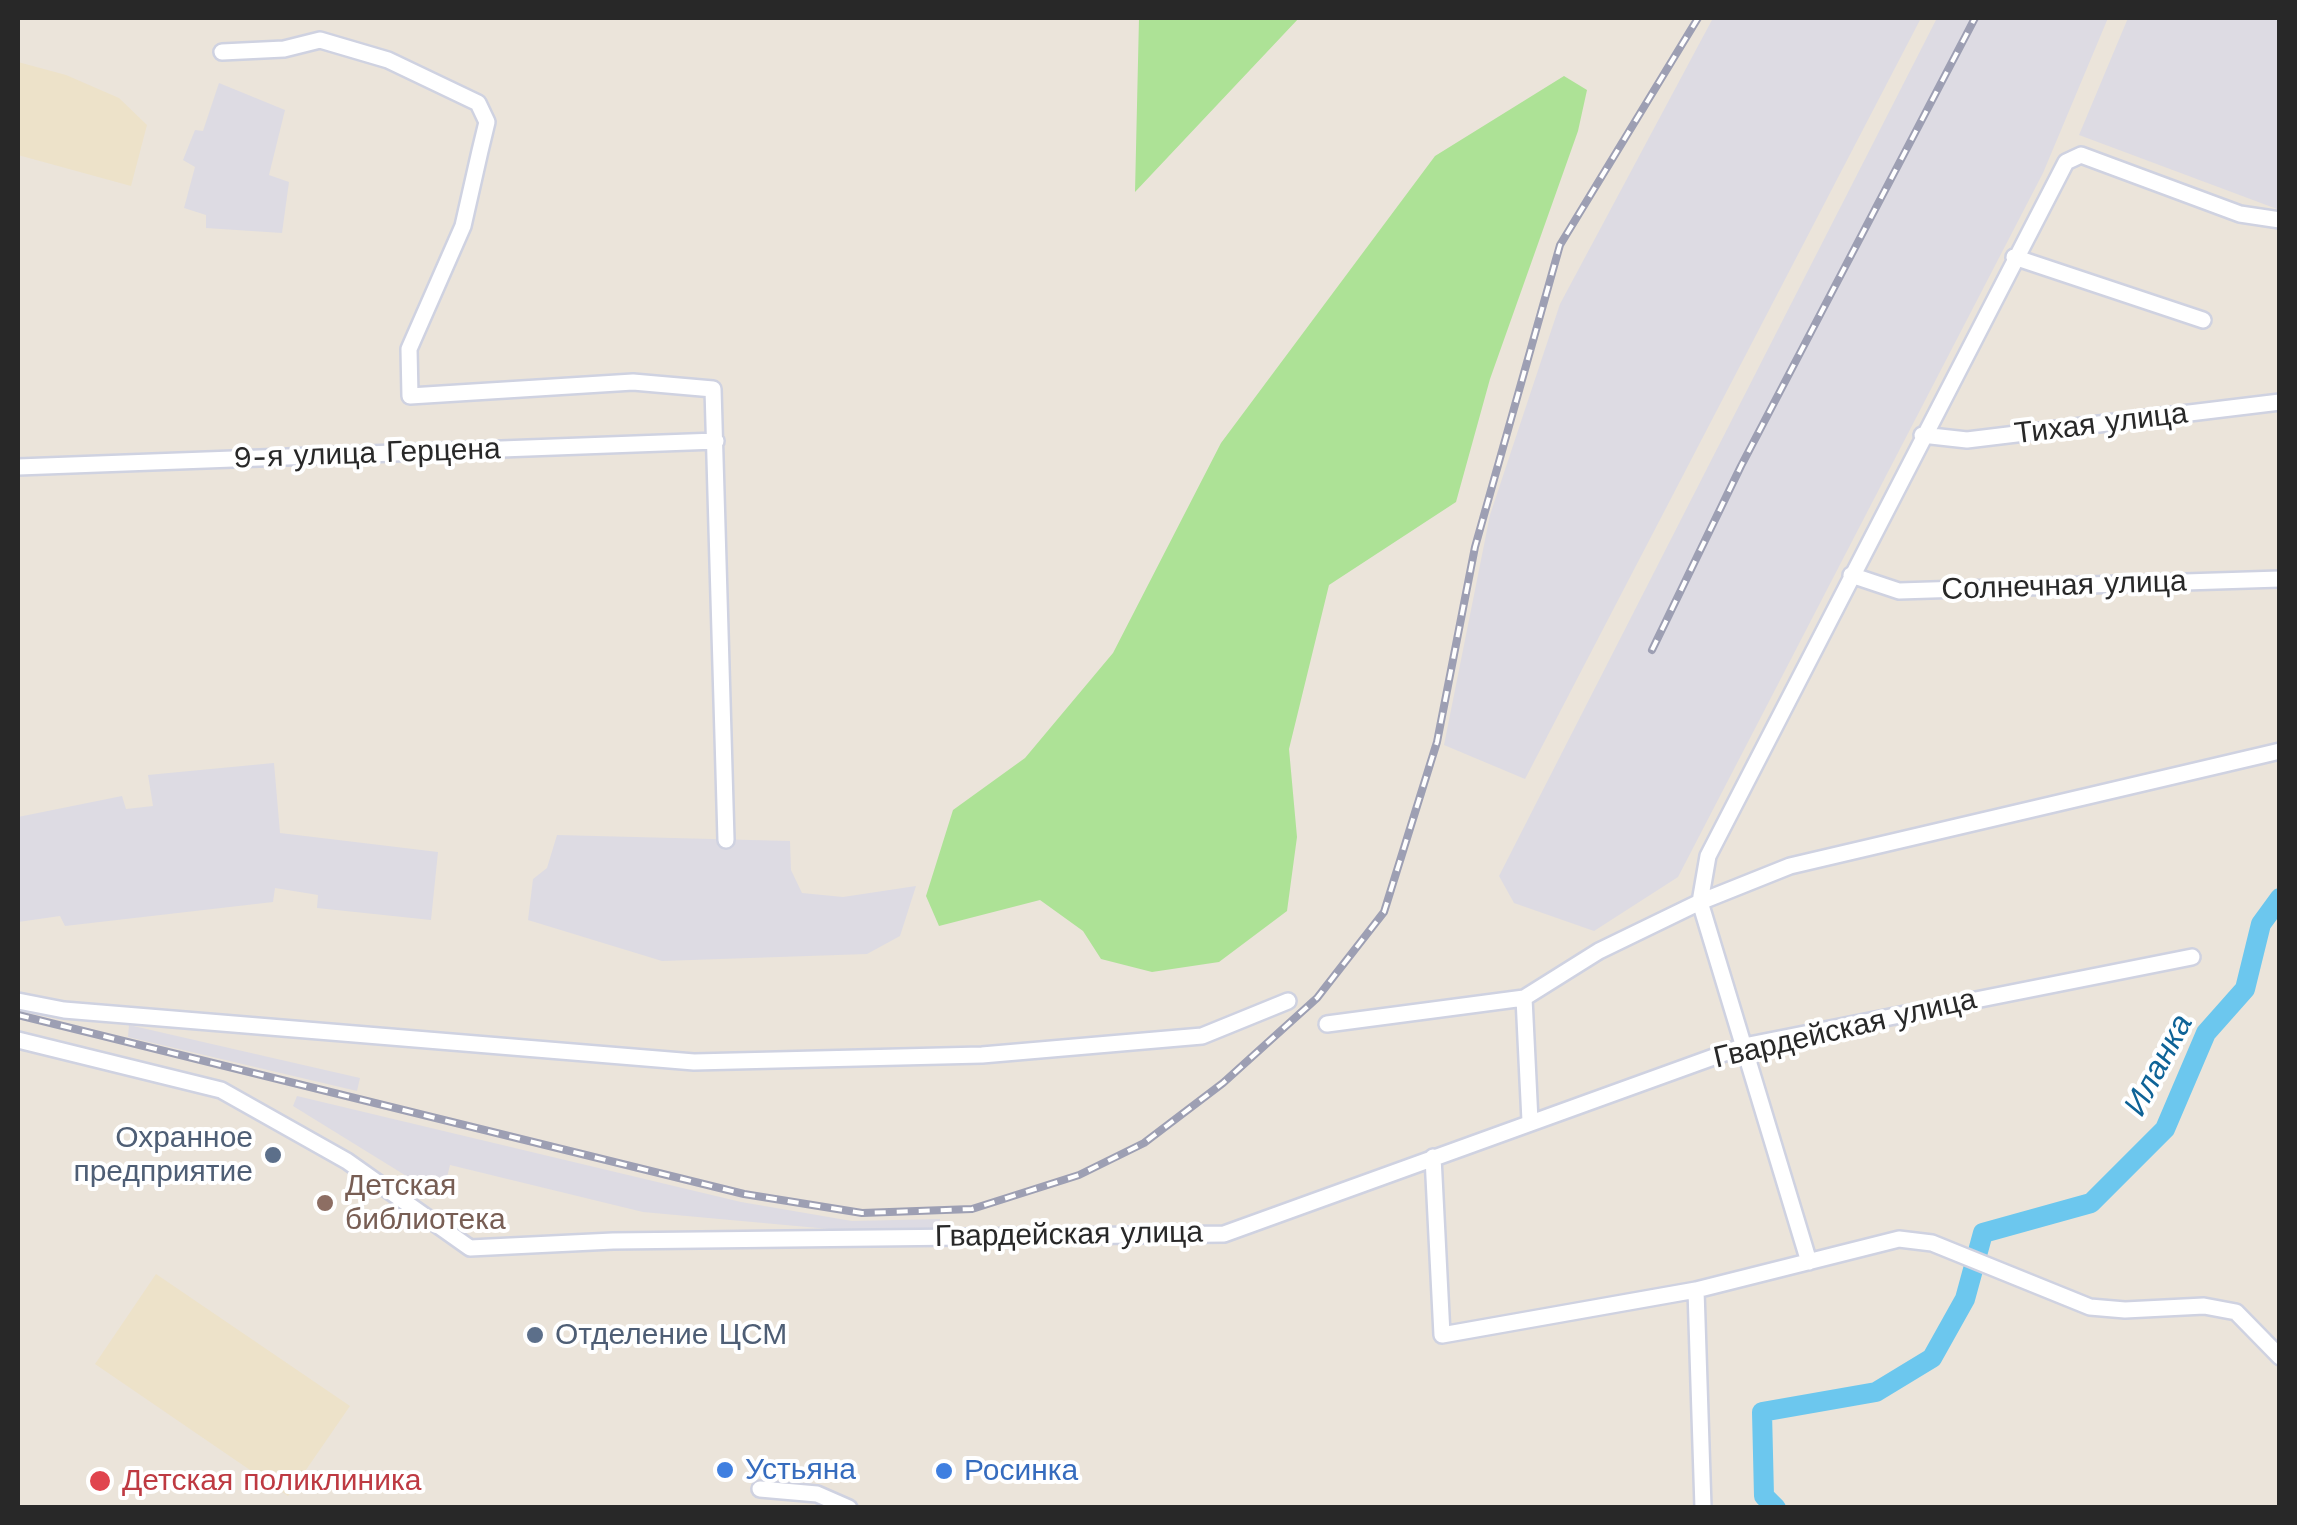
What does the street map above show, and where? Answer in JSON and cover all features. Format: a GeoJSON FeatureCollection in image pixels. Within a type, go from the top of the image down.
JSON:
{"type":"FeatureCollection","features":[{"type":"Feature","properties":{"kind":"street"},"geometry":{"type":"LineString","coordinates":[[222,52],[284,49],[320,40],[388,60],[478,103],[487,122],[463,226],[409,349],[410,396],[632,382],[714,389],[726,840]]}},
{"type":"Feature","properties":{"kind":"street"},"geometry":{"type":"LineString","coordinates":[[1809,1262],[1700,902],[1708,856],[1763,756],[2014,257],[2072,157],[2080,155],[2240,214],[2280,220]]}},
{"type":"Feature","properties":{"kind":"street"},"geometry":{"type":"LineString","coordinates":[[2014,257],[2203,320]]}},
{"type":"Feature","properties":{"kind":"street","name":"Тихая улица"},"geometry":{"type":"LineString","coordinates":[[1922,436],[1967,440],[2280,402]]}},
{"type":"Feature","properties":{"kind":"street","name":"9-я улица Герцена"},"geometry":{"type":"LineString","coordinates":[[18,467],[716,441]]}},
{"type":"Feature","properties":{"kind":"street","name":"Солнечная улица"},"geometry":{"type":"LineString","coordinates":[[1851,575],[1899,591],[2280,579]]}},
{"type":"Feature","properties":{"kind":"street"},"geometry":{"type":"LineString","coordinates":[[1327,1024],[1524,998],[1598,951],[1700,902],[1790,866],[2280,751]]}},
{"type":"Feature","properties":{"kind":"street","name":"Гвардейская улица"},"geometry":{"type":"LineString","coordinates":[[18,1040],[221,1090],[347,1161],[470,1248],[612,1241],[1224,1234],[1530,1121],[1640,1087],[1744,1046],[2192,957]]}},
{"type":"Feature","properties":{"kind":"street"},"geometry":{"type":"LineString","coordinates":[[1524,998],[1530,1121]]}},
{"type":"Feature","properties":{"kind":"street"},"geometry":{"type":"LineString","coordinates":[[18,1000],[64,1010],[694,1062],[982,1055],[1202,1036],[1288,1001]]}},
{"type":"Feature","properties":{"kind":"street"},"geometry":{"type":"LineString","coordinates":[[1433,1157],[1442,1335],[1696,1290],[1899,1240],[1932,1243],[2090,1307],[2204,1306],[2236,1312],[2280,1357]]}},
{"type":"Feature","properties":{"kind":"street"},"geometry":{"type":"LineString","coordinates":[[1696,1290],[1703,1508]]}},
{"type":"Feature","properties":{"kind":"street"},"geometry":{"type":"LineString","coordinates":[[760,1489],[817,1494],[848,1508]]}},
{"type":"Feature","properties":{"kind":"shaded area"},"geometry":{"type":"Polygon","coordinates":[[[1713,18],[1921,18],[1525,779],[1444,745],[1490,515],[1560,304],[1713,18]]]}},
{"type":"Feature","properties":{"kind":"shaded area"},"geometry":{"type":"Polygon","coordinates":[[[1937,18],[2108,18],[2043,173],[1678,877],[1594,931],[1514,903],[1499,876],[1937,18]]]}},
{"type":"Feature","properties":{"kind":"shaded area"},"geometry":{"type":"Polygon","coordinates":[[[2128,18],[2279,18],[2277,209],[2079,135],[2128,18]]]}},
{"type":"Feature","properties":{"kind":"shaded area"},"geometry":{"type":"Polygon","coordinates":[[[18,62],[66,75],[119,98],[147,125],[131,186],[18,155],[18,62]]]}},
{"type":"Feature","properties":{"kind":"shaded area"},"geometry":{"type":"Polygon","coordinates":[[[219,83],[285,110],[269,175],[289,182],[282,233],[206,228],[206,215],[184,208],[195,167],[183,160],[195,130],[203,131],[219,83]]]}},
{"type":"Feature","properties":{"kind":"shaded area"},"geometry":{"type":"Polygon","coordinates":[[[274,763],[280,833],[438,852],[431,920],[317,908],[318,895],[275,888],[273,902],[65,926],[60,916],[18,922],[18,817],[122,796],[126,809],[153,806],[148,775],[274,763]]]}},
{"type":"Feature","properties":{"kind":"shaded area"},"geometry":{"type":"Polygon","coordinates":[[[557,835],[790,841],[791,870],[802,893],[843,897],[916,886],[900,936],[867,954],[662,961],[528,920],[533,879],[547,868],[557,835]]]}},
{"type":"Feature","properties":{"kind":"shaded area"},"geometry":{"type":"Polygon","coordinates":[[[129,1025],[360,1078],[357,1091],[128,1037],[129,1025]]]}},
{"type":"Feature","properties":{"kind":"shaded area"},"geometry":{"type":"Polygon","coordinates":[[[297,1096],[741,1202],[852,1221],[940,1219],[939,1230],[851,1231],[643,1212],[450,1165],[442,1198],[293,1106],[297,1096]]]}},
{"type":"Feature","properties":{"kind":"shaded area"},"geometry":{"type":"Polygon","coordinates":[[[156,1274],[350,1406],[288,1496],[95,1364],[156,1274]]]}},
{"type":"Feature","properties":{"kind":"green space"},"geometry":{"type":"Polygon","coordinates":[[[1139,18],[1299,18],[1135,192],[1139,18]]]}},
{"type":"Feature","properties":{"kind":"green space"},"geometry":{"type":"Polygon","coordinates":[[[1564,76],[1587,90],[1578,131],[1490,379],[1456,502],[1329,585],[1289,749],[1297,837],[1287,911],[1219,962],[1152,972],[1101,959],[1083,931],[1040,900],[939,926],[926,896],[953,810],[1025,758],[1113,653],[1221,443],[1435,156],[1564,76]]]}},
{"type":"Feature","properties":{"kind":"waterway","name":"Иланка"},"geometry":{"type":"LineString","coordinates":[[1776,1508],[1764,1496],[1762,1412],[1876,1392],[1932,1358],[1965,1299],[1983,1233],[2091,1203],[2165,1129],[2206,1033],[2245,989],[2261,924],[2280,898]]}},
{"type":"Feature","properties":{"kind":"railway"},"geometry":{"type":"LineString","coordinates":[[18,1015],[744,1194],[862,1213],[972,1209],[1079,1175],[1144,1143],[1223,1083],[1317,998],[1384,912],[1437,742],[1475,547],[1560,245],[1698,18]]}},
{"type":"Feature","properties":{"kind":"railway"},"geometry":{"type":"LineString","coordinates":[[1652,650],[1741,466],[1975,18]]}},
{"type":"Feature","properties":{"kind":"place","name":"Охранное предприятие"},"geometry":{"type":"Point","coordinates":[273,1155]}},
{"type":"Feature","properties":{"kind":"place","name":"Детская библиотека"},"geometry":{"type":"Point","coordinates":[325,1203]}},
{"type":"Feature","properties":{"kind":"place","name":"Отделение ЦСМ"},"geometry":{"type":"Point","coordinates":[535,1335]}},
{"type":"Feature","properties":{"kind":"place","name":"Устьяна"},"geometry":{"type":"Point","coordinates":[725,1470]}},
{"type":"Feature","properties":{"kind":"place","name":"Росинка"},"geometry":{"type":"Point","coordinates":[944,1471]}},
{"type":"Feature","properties":{"kind":"place","name":"Детская поликлиника"},"geometry":{"type":"Point","coordinates":[100,1481]}}]}
